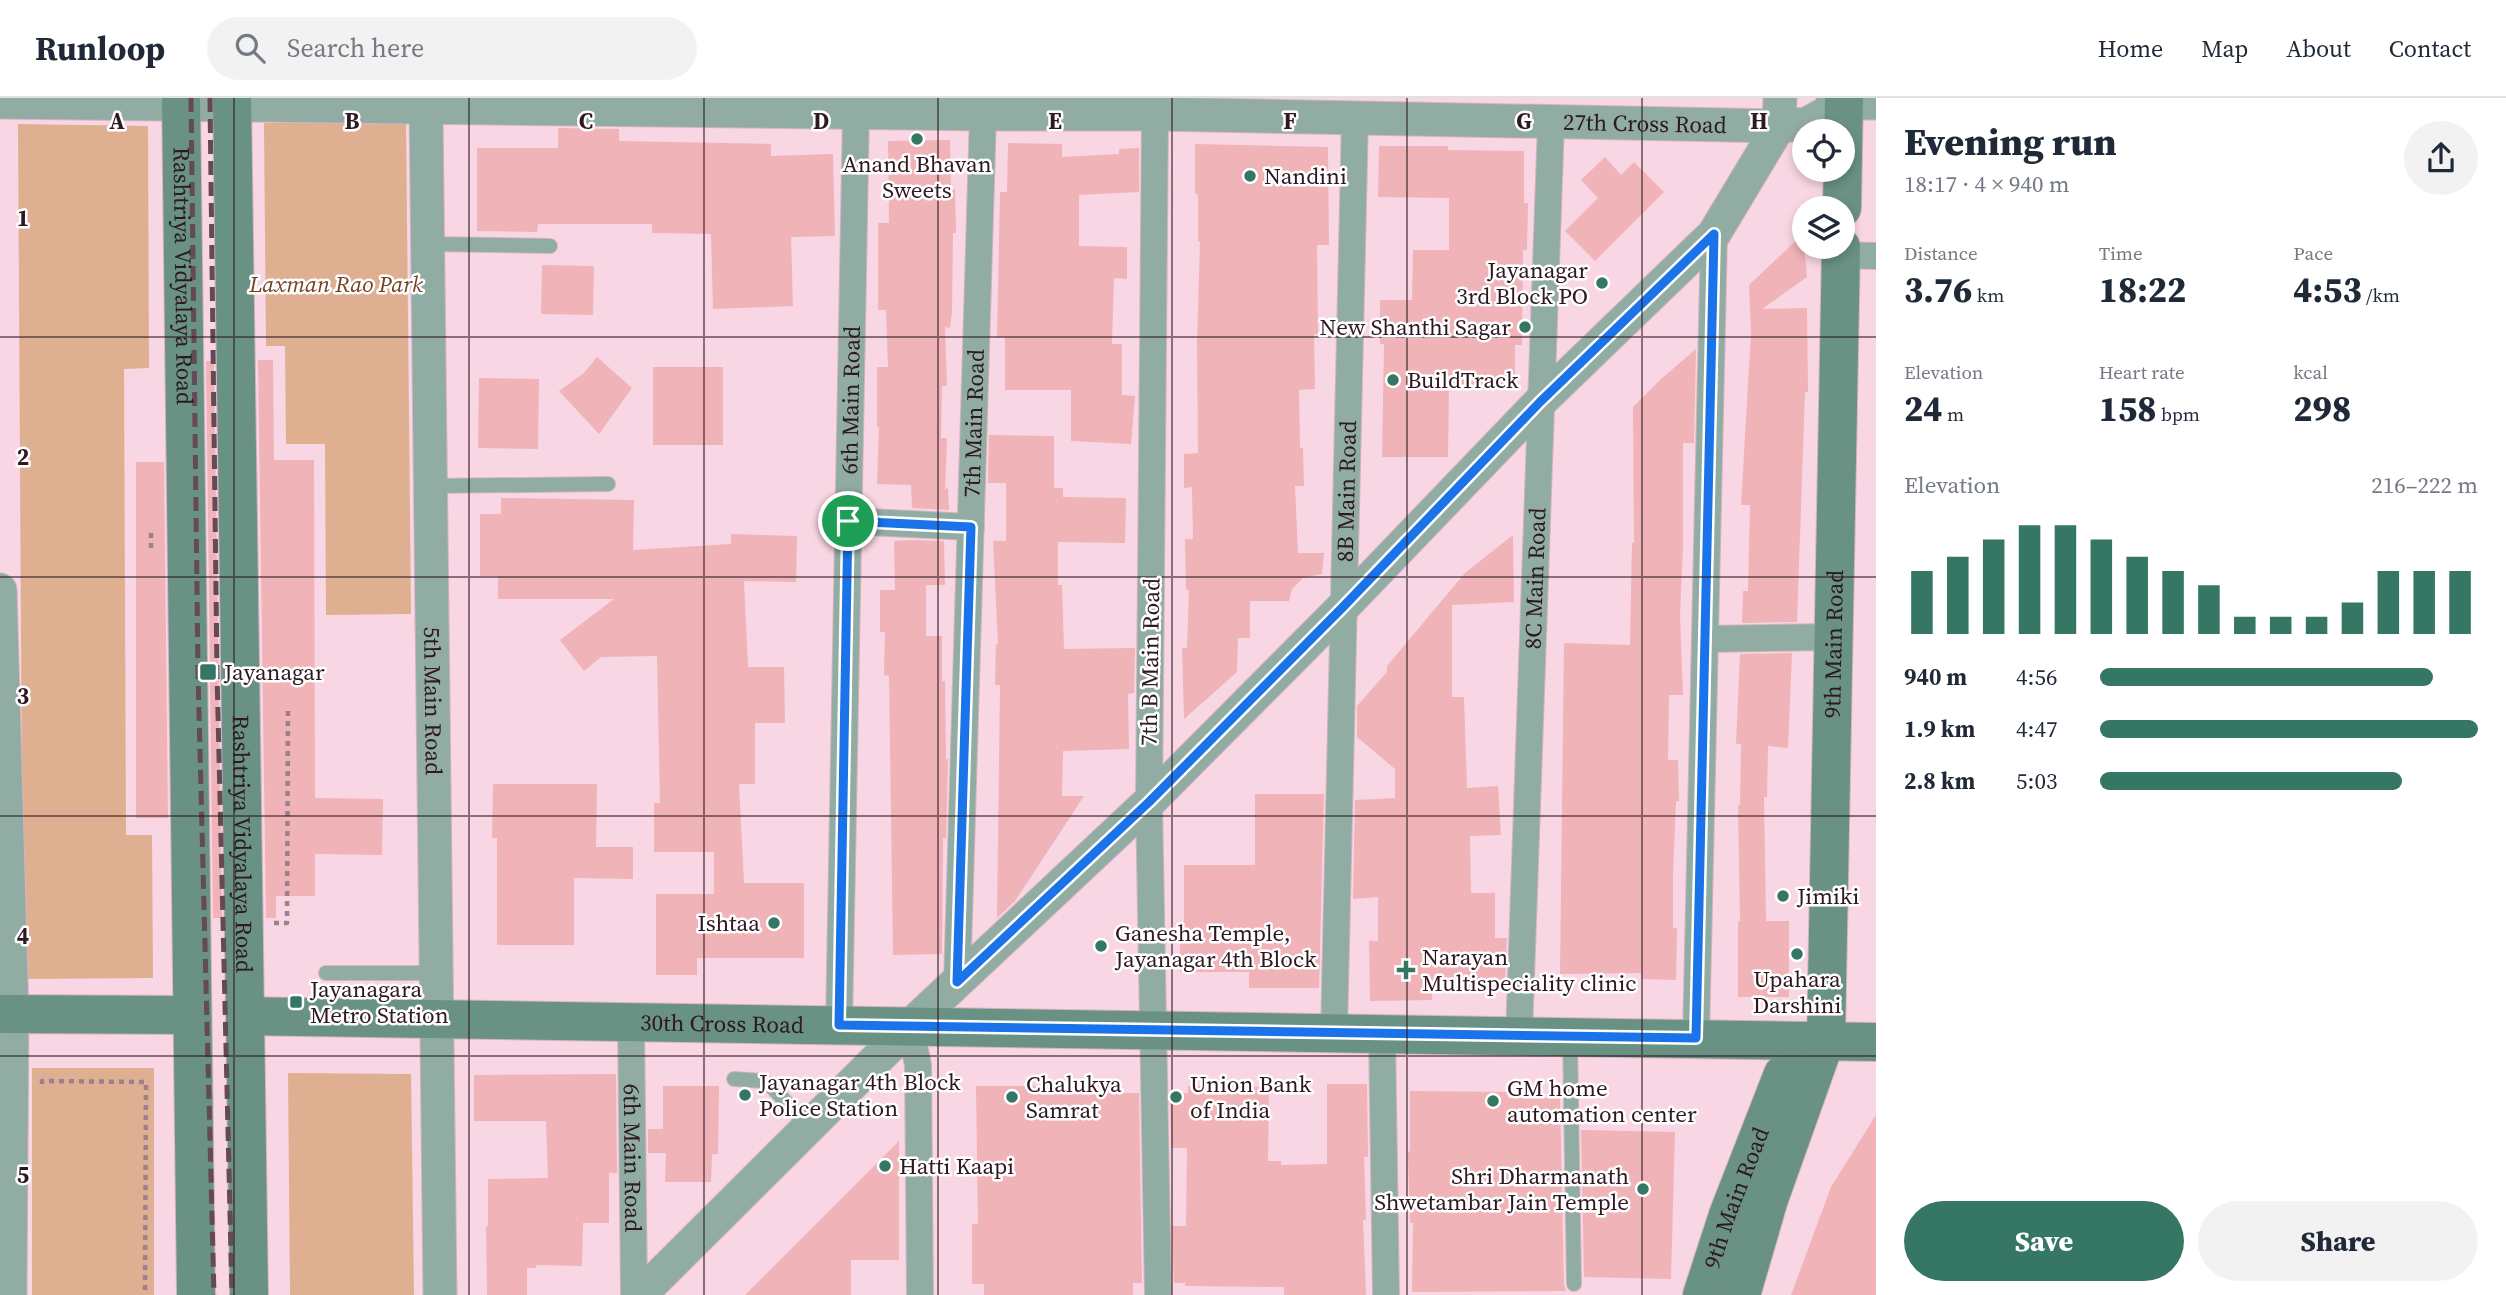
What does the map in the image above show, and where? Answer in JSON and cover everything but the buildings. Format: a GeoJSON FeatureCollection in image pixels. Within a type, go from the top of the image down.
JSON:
{"type":"FeatureCollection","features":[{"type":"Feature","properties":{"kind":"main road"},"geometry":{"type":"LineString","coordinates":[[1843,196],[1850,100]]}},
{"type":"Feature","properties":{"kind":"main road","name":"Rashtriya Vidyalaya Road"},"geometry":{"type":"LineString","coordinates":[[181,101],[196,1295]]}},
{"type":"Feature","properties":{"kind":"main road","name":"Rashtriya Vidyalaya Road"},"geometry":{"type":"LineString","coordinates":[[232,102],[249,1295]]}},
{"type":"Feature","properties":{"kind":"main road","name":"9th Main Road"},"geometry":{"type":"LineString","coordinates":[[1748,1292],[1769,1199],[1826,1040],[1834,637],[1853,259]]}},
{"type":"Feature","properties":{"kind":"main road"},"geometry":{"type":"LineString","coordinates":[[6,1014],[192,1015]]}},
{"type":"Feature","properties":{"kind":"main road","name":"30th Cross Road"},"geometry":{"type":"LineString","coordinates":[[246,1016],[1876,1042]]}},
{"type":"Feature","properties":{"kind":"main road","name":"9th Main Road"},"geometry":{"type":"LineString","coordinates":[[1702,1295],[1728,1215],[1783,1074],[1826,1040]]}},
{"type":"Feature","properties":{"kind":"street","name":"27th Cross Road"},"geometry":{"type":"LineString","coordinates":[[0,102],[181,101],[426,108],[1155,114],[1551,122],[1779,112],[1807,124],[1850,100]]}},
{"type":"Feature","properties":{"kind":"street","name":"5th Main Road"},"geometry":{"type":"LineString","coordinates":[[426,108],[440,1295]]}},
{"type":"Feature","properties":{"kind":"street","name":"6th Main Road"},"geometry":{"type":"LineString","coordinates":[[839,1025],[856,111]]}},
{"type":"Feature","properties":{"kind":"street"},"geometry":{"type":"LineString","coordinates":[[640,1295],[910,1026],[1149,802],[1342,608],[1540,402],[1714,234],[1779,112]]}},
{"type":"Feature","properties":{"kind":"street","name":"7th Main Road"},"geometry":{"type":"LineString","coordinates":[[957,982],[983,114]]}},
{"type":"Feature","properties":{"kind":"street","name":"7th B Main Road"},"geometry":{"type":"LineString","coordinates":[[1155,114],[1149,802],[1158,1295]]}},
{"type":"Feature","properties":{"kind":"street","name":"8B Main Road"},"geometry":{"type":"LineString","coordinates":[[1334,1032],[1354,117]]}},
{"type":"Feature","properties":{"kind":"street","name":"8C Main Road"},"geometry":{"type":"LineString","coordinates":[[1519,1035],[1551,122]]}},
{"type":"Feature","properties":{"kind":"street"},"geometry":{"type":"LineString","coordinates":[[1696,1038],[1714,234]]}},
{"type":"Feature","properties":{"kind":"street"},"geometry":{"type":"LineString","coordinates":[[848,521],[971,527]]}},
{"type":"Feature","properties":{"kind":"street"},"geometry":{"type":"LineString","coordinates":[[0,590],[10,1295]]}},
{"type":"Feature","properties":{"kind":"street"},"geometry":{"type":"LineString","coordinates":[[1704,639],[1834,637]]}},
{"type":"Feature","properties":{"kind":"street","name":"6th Main Road"},"geometry":{"type":"LineString","coordinates":[[631,1022],[634,1295]]}},
{"type":"Feature","properties":{"kind":"street"},"geometry":{"type":"LineString","coordinates":[[910,1026],[918,1065],[920,1295]]}},
{"type":"Feature","properties":{"kind":"street"},"geometry":{"type":"LineString","coordinates":[[1382,1033],[1386,1295]]}},
{"type":"Feature","properties":{"kind":"lane"},"geometry":{"type":"LineString","coordinates":[[428,244],[550,246]]}},
{"type":"Feature","properties":{"kind":"lane"},"geometry":{"type":"LineString","coordinates":[[431,486],[608,484]]}},
{"type":"Feature","properties":{"kind":"lane"},"geometry":{"type":"LineString","coordinates":[[326,973],[436,973]]}},
{"type":"Feature","properties":{"kind":"lane"},"geometry":{"type":"LineString","coordinates":[[1570,1036],[1574,1284]]}},
{"type":"Feature","properties":{"kind":"lane"},"geometry":{"type":"LineString","coordinates":[[734,1079],[764,1081],[810,1128]]}},
{"type":"Feature","properties":{"kind":"path"},"geometry":{"type":"LineString","coordinates":[[267,923],[287,923],[288,706]]}},
{"type":"Feature","properties":{"kind":"path"},"geometry":{"type":"LineString","coordinates":[[42,1081],[146,1082],[145,1295]]}},
{"type":"Feature","properties":{"kind":"green space","name":"Laxman Rao Park"},"geometry":{"type":"Polygon","coordinates":[[[406,121],[411,614],[326,615],[325,444],[286,444],[285,346],[266,346],[264,123],[406,121]]]}},
{"type":"Feature","properties":{"kind":"green space"},"geometry":{"type":"Polygon","coordinates":[[[18,124],[148,126],[149,368],[124,369],[126,835],[152,835],[153,978],[23,979],[18,124]]]}},
{"type":"Feature","properties":{"kind":"green space"},"geometry":{"type":"Polygon","coordinates":[[[32,1068],[154,1068],[154,1295],[32,1295],[32,1068]]]}},
{"type":"Feature","properties":{"kind":"green space"},"geometry":{"type":"Polygon","coordinates":[[[288,1073],[411,1074],[414,1295],[290,1295],[288,1073]]]}},
{"type":"Feature","properties":{"kind":"railway"},"geometry":{"type":"LineString","coordinates":[[191,98],[198,673],[214,1295]]}},
{"type":"Feature","properties":{"kind":"railway"},"geometry":{"type":"LineString","coordinates":[[210,98],[217,672],[232,1295]]}},
{"type":"Feature","properties":{"kind":"place","name":"Anand Bhavan Sweets"},"geometry":{"type":"Point","coordinates":[917,139]}},
{"type":"Feature","properties":{"kind":"place","name":"Nandini"},"geometry":{"type":"Point","coordinates":[1250,176]}},
{"type":"Feature","properties":{"kind":"place","name":"Jayanagar 3rd Block PO"},"geometry":{"type":"Point","coordinates":[1602,283]}},
{"type":"Feature","properties":{"kind":"place","name":"New Shanthi Sagar"},"geometry":{"type":"Point","coordinates":[1525,327]}},
{"type":"Feature","properties":{"kind":"place","name":"BuildTrack"},"geometry":{"type":"Point","coordinates":[1393,380]}},
{"type":"Feature","properties":{"kind":"place","name":"Jayanagar"},"geometry":{"type":"Point","coordinates":[208,672]}},
{"type":"Feature","properties":{"kind":"place","name":"Jimiki"},"geometry":{"type":"Point","coordinates":[1783,896]}},
{"type":"Feature","properties":{"kind":"place","name":"Ishtaa"},"geometry":{"type":"Point","coordinates":[774,923]}},
{"type":"Feature","properties":{"kind":"place","name":"Ganesha Temple, Jayanagar 4th Block"},"geometry":{"type":"Point","coordinates":[1101,946]}},
{"type":"Feature","properties":{"kind":"place","name":"Upahara Darshini"},"geometry":{"type":"Point","coordinates":[1797,954]}},
{"type":"Feature","properties":{"kind":"place","name":"Narayan Multispeciality clinic"},"geometry":{"type":"Point","coordinates":[1406,970]}},
{"type":"Feature","properties":{"kind":"place","name":"Jayanagara Metro Station"},"geometry":{"type":"Point","coordinates":[296,1002]}},
{"type":"Feature","properties":{"kind":"place","name":"Jayanagar 4th Block Police Station"},"geometry":{"type":"Point","coordinates":[745,1095]}},
{"type":"Feature","properties":{"kind":"place","name":"Chalukya Samrat"},"geometry":{"type":"Point","coordinates":[1012,1097]}},
{"type":"Feature","properties":{"kind":"place","name":"Union Bank of India"},"geometry":{"type":"Point","coordinates":[1176,1097]}},
{"type":"Feature","properties":{"kind":"place","name":"GM home automation center"},"geometry":{"type":"Point","coordinates":[1493,1101]}},
{"type":"Feature","properties":{"kind":"place","name":"Hatti Kaapi"},"geometry":{"type":"Point","coordinates":[885,1166]}},
{"type":"Feature","properties":{"kind":"place","name":"Shri Dharmanath Shwetambar Jain Temple"},"geometry":{"type":"Point","coordinates":[1643,1189]}},
{"type":"Feature","properties":{"kind":"route"},"geometry":{"type":"LineString","coordinates":[[1714,234],[1696,1038],[839,1025],[848,521],[971,527],[957,982],[1149,802],[1342,608],[1540,402],[1714,234]]}}]}
